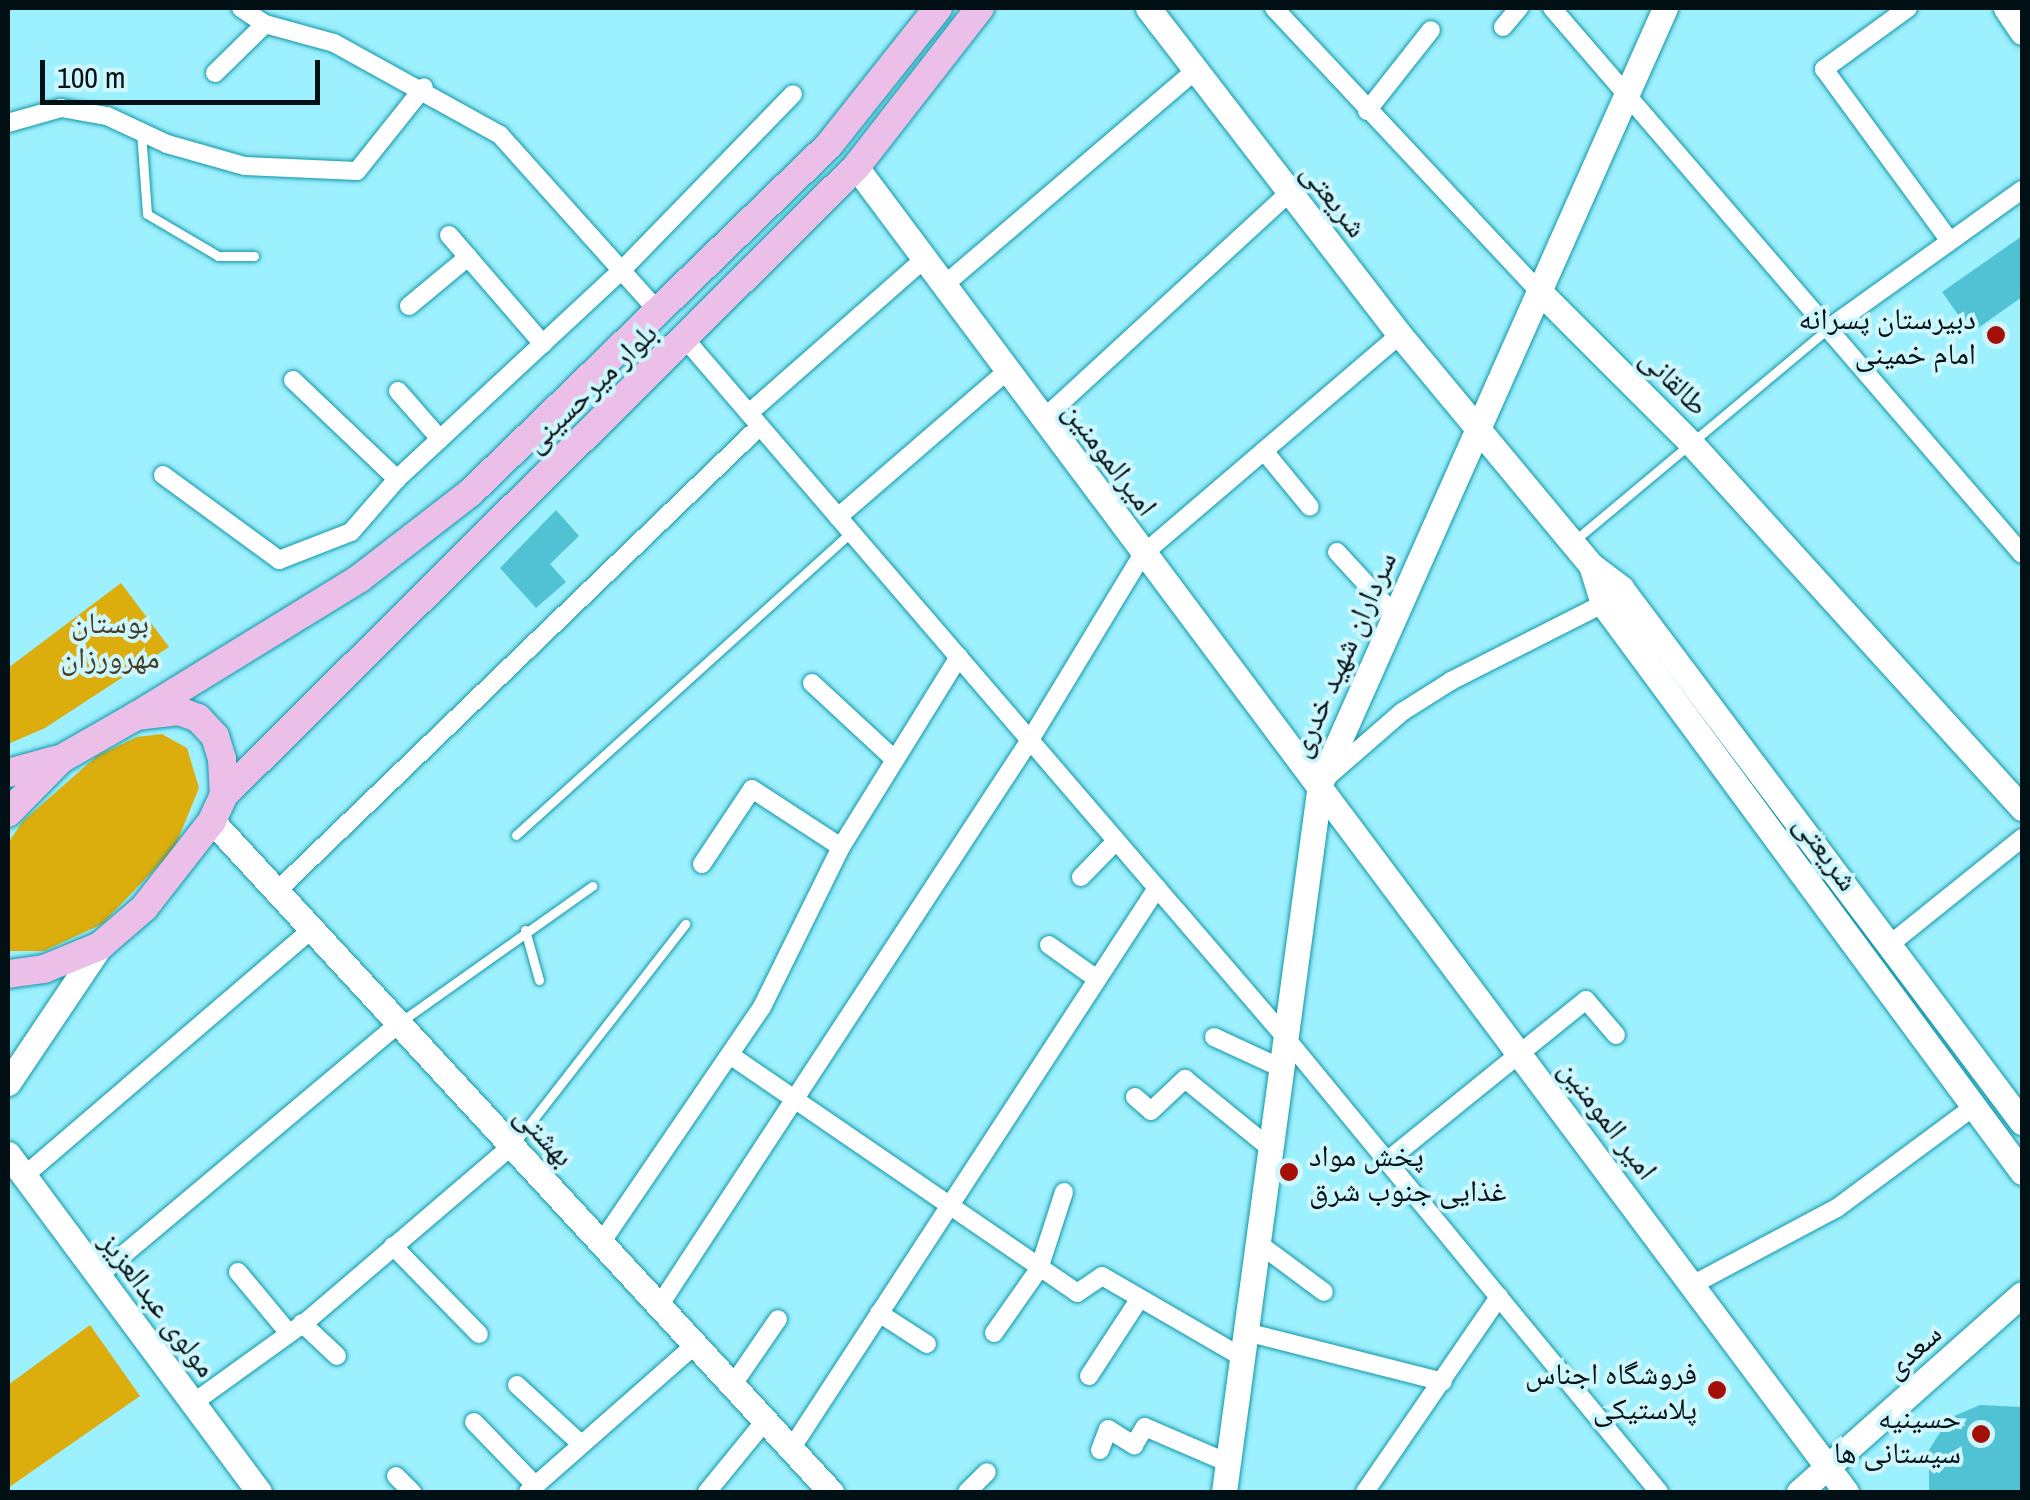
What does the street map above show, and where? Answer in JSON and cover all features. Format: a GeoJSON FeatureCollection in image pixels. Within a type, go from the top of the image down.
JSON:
{"type":"FeatureCollection","features":[{"type":"Feature","properties":{"kind":"main road","name":"بلوار میرحسینی"},"geometry":{"type":"LineString","coordinates":[[61,758],[136,716],[420,535],[828,144],[938,8]]}},
{"type":"Feature","properties":{"kind":"main road","name":"بلوار میرحسینی"},"geometry":{"type":"LineString","coordinates":[[8,974],[44,969],[100,946],[163,889],[218,808],[401,614],[686,340],[856,166],[980,8]]}},
{"type":"Feature","properties":{"kind":"main road","name":"شریعتی"},"geometry":{"type":"LineString","coordinates":[[1148,8],[1400,335],[1479,425],[1591,565],[1621,588],[2022,1122]]}},
{"type":"Feature","properties":{"kind":"main road","name":"سرداران شهید خدری"},"geometry":{"type":"LineString","coordinates":[[1224,1492],[1320,784],[1664,8]]}},
{"type":"Feature","properties":{"kind":"main road"},"geometry":{"type":"LineString","coordinates":[[2006,8],[2022,32]]}},
{"type":"Feature","properties":{"kind":"main road","name":"امیرالمومنین"},"geometry":{"type":"LineString","coordinates":[[856,166],[1142,555],[1320,784]]}},
{"type":"Feature","properties":{"kind":"main road","name":"طالقانی"},"geometry":{"type":"LineString","coordinates":[[1538,291],[1690,443],[2022,808]]}},
{"type":"Feature","properties":{"kind":"main road","name":"شریعتی"},"geometry":{"type":"LineString","coordinates":[[1591,565],[1603,604],[2022,1172]]}},
{"type":"Feature","properties":{"kind":"main road"},"geometry":{"type":"LineString","coordinates":[[136,716],[178,711],[209,726],[222,759],[218,808]]}},
{"type":"Feature","properties":{"kind":"main road"},"geometry":{"type":"LineString","coordinates":[[8,773],[61,758]]}},
{"type":"Feature","properties":{"kind":"main road"},"geometry":{"type":"LineString","coordinates":[[8,812],[61,758]]}},
{"type":"Feature","properties":{"kind":"main road","name":"امیر المومنین"},"geometry":{"type":"LineString","coordinates":[[1320,784],[1846,1492]]}},
{"type":"Feature","properties":{"kind":"main road","name":"بهشتی"},"geometry":{"type":"LineString","coordinates":[[218,808],[277,891],[830,1492]]}},
{"type":"Feature","properties":{"kind":"main road"},"geometry":{"type":"LineString","coordinates":[[8,1083],[100,946]]}},
{"type":"Feature","properties":{"kind":"main road","name":"مولوی عبدالعزیز"},"geometry":{"type":"LineString","coordinates":[[8,1154],[259,1492]]}},
{"type":"Feature","properties":{"kind":"main road","name":"سعدی"},"geometry":{"type":"LineString","coordinates":[[1799,1492],[1829,1470],[2022,1294]]}},
{"type":"Feature","properties":{"kind":"street"},"geometry":{"type":"LineString","coordinates":[[241,8],[265,24],[334,43],[424,88],[500,135],[550,183],[620,272],[657,310]]}},
{"type":"Feature","properties":{"kind":"street","name":"طالقانی"},"geometry":{"type":"LineString","coordinates":[[1274,8],[1538,291]]}},
{"type":"Feature","properties":{"kind":"street"},"geometry":{"type":"LineString","coordinates":[[1503,27],[1519,8]]}},
{"type":"Feature","properties":{"kind":"street"},"geometry":{"type":"LineString","coordinates":[[1552,8],[1628,90],[2022,554]]}},
{"type":"Feature","properties":{"kind":"street"},"geometry":{"type":"LineString","coordinates":[[1908,8],[1824,69],[1950,241]]}},
{"type":"Feature","properties":{"kind":"street"},"geometry":{"type":"LineString","coordinates":[[215,74],[265,24]]}},
{"type":"Feature","properties":{"kind":"street"},"geometry":{"type":"LineString","coordinates":[[1367,111],[1431,30]]}},
{"type":"Feature","properties":{"kind":"street"},"geometry":{"type":"LineString","coordinates":[[943,286],[1196,70]]}},
{"type":"Feature","properties":{"kind":"street"},"geometry":{"type":"LineString","coordinates":[[8,123],[62,108],[107,116],[141,132],[245,166],[357,171],[424,88]]}},
{"type":"Feature","properties":{"kind":"street"},"geometry":{"type":"LineString","coordinates":[[163,475],[279,560],[351,532],[397,479],[620,272],[793,94]]}},
{"type":"Feature","properties":{"kind":"street"},"geometry":{"type":"LineString","coordinates":[[1829,328],[2022,190]]}},
{"type":"Feature","properties":{"kind":"street"},"geometry":{"type":"LineString","coordinates":[[1042,420],[1289,193]]}},
{"type":"Feature","properties":{"kind":"street"},"geometry":{"type":"LineString","coordinates":[[449,235],[542,344]]}},
{"type":"Feature","properties":{"kind":"street"},"geometry":{"type":"LineString","coordinates":[[409,306],[468,257]]}},
{"type":"Feature","properties":{"kind":"street"},"geometry":{"type":"LineString","coordinates":[[277,891],[754,420],[924,258]]}},
{"type":"Feature","properties":{"kind":"street"},"geometry":{"type":"LineString","coordinates":[[659,1306],[1030,740],[1142,555],[1400,335]]}},
{"type":"Feature","properties":{"kind":"street"},"geometry":{"type":"LineString","coordinates":[[686,340],[1286,1037],[1659,1492]]}},
{"type":"Feature","properties":{"kind":"street"},"geometry":{"type":"LineString","coordinates":[[838,517],[1006,372]]}},
{"type":"Feature","properties":{"kind":"street"},"geometry":{"type":"LineString","coordinates":[[292,380],[397,479]]}},
{"type":"Feature","properties":{"kind":"street"},"geometry":{"type":"LineString","coordinates":[[398,391],[440,439]]}},
{"type":"Feature","properties":{"kind":"street"},"geometry":{"type":"LineString","coordinates":[[1264,451],[1310,507]]}},
{"type":"Feature","properties":{"kind":"street"},"geometry":{"type":"LineString","coordinates":[[1336,552],[1395,614]]}},
{"type":"Feature","properties":{"kind":"street"},"geometry":{"type":"LineString","coordinates":[[1320,784],[1402,712],[1451,680],[1603,604]]}},
{"type":"Feature","properties":{"kind":"street"},"geometry":{"type":"LineString","coordinates":[[601,1243],[762,1007],[841,847],[958,657]]}},
{"type":"Feature","properties":{"kind":"street"},"geometry":{"type":"LineString","coordinates":[[812,683],[894,758]]}},
{"type":"Feature","properties":{"kind":"street"},"geometry":{"type":"LineString","coordinates":[[702,864],[752,789],[841,847]]}},
{"type":"Feature","properties":{"kind":"street"},"geometry":{"type":"LineString","coordinates":[[1889,945],[2022,838]]}},
{"type":"Feature","properties":{"kind":"street"},"geometry":{"type":"LineString","coordinates":[[1081,878],[1116,841]]}},
{"type":"Feature","properties":{"kind":"street"},"geometry":{"type":"LineString","coordinates":[[791,1449],[1158,888]]}},
{"type":"Feature","properties":{"kind":"street"},"geometry":{"type":"LineString","coordinates":[[24,1176],[312,929]]}},
{"type":"Feature","properties":{"kind":"street"},"geometry":{"type":"LineString","coordinates":[[1049,945],[1097,979]]}},
{"type":"Feature","properties":{"kind":"street"},"geometry":{"type":"LineString","coordinates":[[1387,1161],[1586,1000],[1616,1035]]}},
{"type":"Feature","properties":{"kind":"street"},"geometry":{"type":"LineString","coordinates":[[98,1276],[399,1023]]}},
{"type":"Feature","properties":{"kind":"street"},"geometry":{"type":"LineString","coordinates":[[1214,1037],[1282,1068]]}},
{"type":"Feature","properties":{"kind":"street"},"geometry":{"type":"LineString","coordinates":[[730,1055],[952,1200],[1038,1270],[1076,1292],[1102,1276],[1138,1302],[1244,1345],[1443,1382]]}},
{"type":"Feature","properties":{"kind":"street"},"geometry":{"type":"LineString","coordinates":[[1136,1097],[1151,1111],[1184,1079],[1270,1148]]}},
{"type":"Feature","properties":{"kind":"street"},"geometry":{"type":"LineString","coordinates":[[1692,1285],[1837,1208],[1975,1106]]}},
{"type":"Feature","properties":{"kind":"street"},"geometry":{"type":"LineString","coordinates":[[193,1403],[362,1274],[512,1146]]}},
{"type":"Feature","properties":{"kind":"street"},"geometry":{"type":"LineString","coordinates":[[994,1334],[1038,1270],[1064,1192]]}},
{"type":"Feature","properties":{"kind":"street"},"geometry":{"type":"LineString","coordinates":[[1258,1243],[1324,1292]]}},
{"type":"Feature","properties":{"kind":"street"},"geometry":{"type":"LineString","coordinates":[[392,1246],[479,1334]]}},
{"type":"Feature","properties":{"kind":"street"},"geometry":{"type":"LineString","coordinates":[[238,1272],[295,1327],[337,1356]]}},
{"type":"Feature","properties":{"kind":"street"},"geometry":{"type":"LineString","coordinates":[[1365,1492],[1499,1297]]}},
{"type":"Feature","properties":{"kind":"street"},"geometry":{"type":"LineString","coordinates":[[1089,1376],[1138,1302]]}},
{"type":"Feature","properties":{"kind":"street"},"geometry":{"type":"LineString","coordinates":[[879,1313],[927,1344]]}},
{"type":"Feature","properties":{"kind":"street"},"geometry":{"type":"LineString","coordinates":[[732,1386],[778,1319]]}},
{"type":"Feature","properties":{"kind":"street"},"geometry":{"type":"LineString","coordinates":[[474,1422],[532,1489],[695,1345]]}},
{"type":"Feature","properties":{"kind":"street"},"geometry":{"type":"LineString","coordinates":[[517,1385],[581,1444]]}},
{"type":"Feature","properties":{"kind":"street"},"geometry":{"type":"LineString","coordinates":[[707,1492],[765,1421]]}},
{"type":"Feature","properties":{"kind":"street"},"geometry":{"type":"LineString","coordinates":[[1100,1450],[1108,1429],[1134,1445],[1144,1427],[1228,1463]]}},
{"type":"Feature","properties":{"kind":"street"},"geometry":{"type":"LineString","coordinates":[[968,1492],[988,1472]]}},
{"type":"Feature","properties":{"kind":"street"},"geometry":{"type":"LineString","coordinates":[[396,1476],[412,1492]]}},
{"type":"Feature","properties":{"kind":"lane"},"geometry":{"type":"LineString","coordinates":[[141,132],[147,214],[218,256],[254,256]]}},
{"type":"Feature","properties":{"kind":"lane"},"geometry":{"type":"LineString","coordinates":[[1574,541],[1829,328]]}},
{"type":"Feature","properties":{"kind":"lane"},"geometry":{"type":"LineString","coordinates":[[516,835],[851,532]]}},
{"type":"Feature","properties":{"kind":"lane"},"geometry":{"type":"LineString","coordinates":[[399,1023],[592,886]]}},
{"type":"Feature","properties":{"kind":"lane"},"geometry":{"type":"LineString","coordinates":[[512,1146],[685,924]]}},
{"type":"Feature","properties":{"kind":"lane"},"geometry":{"type":"LineString","coordinates":[[526,930],[539,980]]}},
{"type":"Feature","properties":{"kind":"green space","name":"بوستان مهرورزان"},"geometry":{"type":"Polygon","coordinates":[[[121,583],[169,647],[45,728],[8,744],[8,668],[121,583]]]}},
{"type":"Feature","properties":{"kind":"green space"},"geometry":{"type":"Polygon","coordinates":[[[162,734],[187,748],[199,788],[174,849],[102,924],[44,951],[8,951],[8,843],[23,821],[97,756],[137,737],[162,734]]]}},
{"type":"Feature","properties":{"kind":"green space"},"geometry":{"type":"Polygon","coordinates":[[[90,1325],[140,1396],[8,1488],[8,1385],[90,1325]]]}},
{"type":"Feature","properties":{"kind":"building"},"geometry":{"type":"Polygon","coordinates":[[[2022,236],[2022,297],[1971,333],[1942,292],[2022,236]]]}},
{"type":"Feature","properties":{"kind":"building"},"geometry":{"type":"Polygon","coordinates":[[[556,510],[579,536],[550,564],[566,582],[536,608],[500,568],[556,510]]]}},
{"type":"Feature","properties":{"kind":"building","name":"حسینیه سیستانی ها"},"geometry":{"type":"Polygon","coordinates":[[[1980,1405],[2022,1407],[2022,1492],[1929,1492],[1929,1450],[1949,1418],[1980,1405]]]}},
{"type":"Feature","properties":{"kind":"place","name":"دبیرستان پسرانه امام خمینی"},"geometry":{"type":"Point","coordinates":[1996,335]}},
{"type":"Feature","properties":{"kind":"place","name":"پخش مواد غذایی جنوب شرق"},"geometry":{"type":"Point","coordinates":[1289,1172]}},
{"type":"Feature","properties":{"kind":"place","name":"فروشگاه اجناس پلاستیکی"},"geometry":{"type":"Point","coordinates":[1717,1390]}},
{"type":"Feature","properties":{"kind":"place","name":"حسینیه سیستانی ها"},"geometry":{"type":"Point","coordinates":[1981,1434]}}]}
